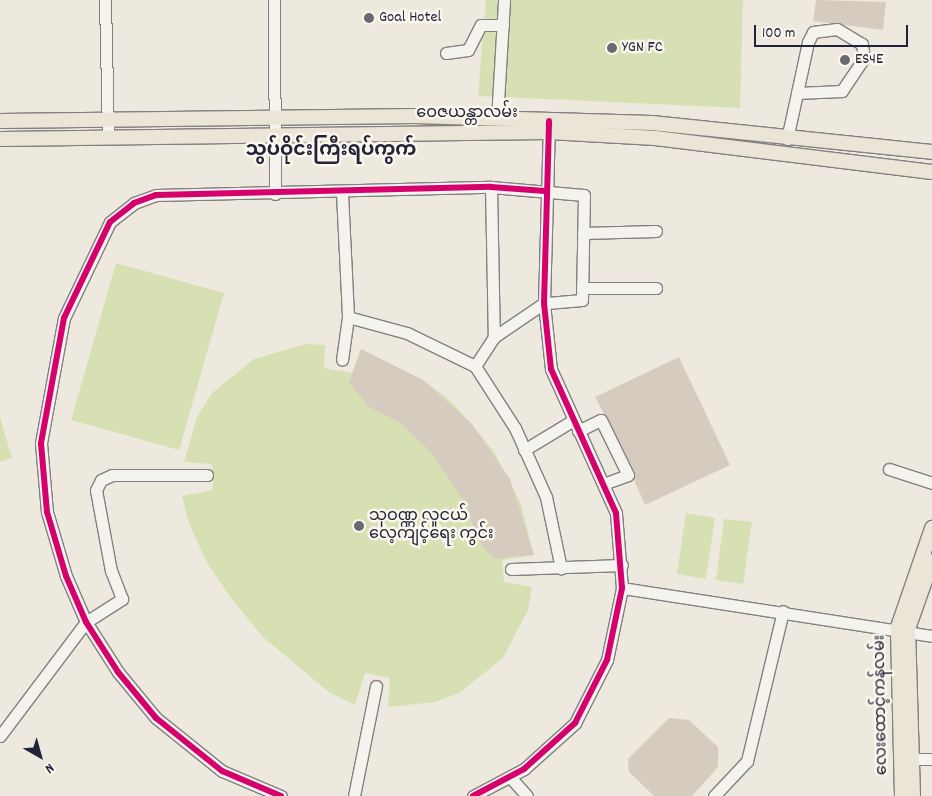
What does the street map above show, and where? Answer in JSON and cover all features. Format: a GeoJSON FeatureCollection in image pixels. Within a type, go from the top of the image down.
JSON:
{"type":"FeatureCollection","features":[{"type":"Feature","properties":{"kind":"main road","name":"ဝေဇယန္တာလမ်း"},"geometry":{"type":"LineString","coordinates":[[0,139],[108,137],[273,126],[497,119],[932,172]]}},
{"type":"Feature","properties":{"kind":"main road","name":"ဝေဇယန္တာလမ်း"},"geometry":{"type":"LineString","coordinates":[[0,121],[108,120],[273,126],[549,126],[652,123],[787,139],[932,152]]}},
{"type":"Feature","properties":{"kind":"main road"},"geometry":{"type":"LineString","coordinates":[[70,121],[70,138]]}},
{"type":"Feature","properties":{"kind":"main road","name":"လေးထောင့်ကန်လမ်း"},"geometry":{"type":"LineString","coordinates":[[913,796],[907,759],[903,628],[918,584],[932,528]]}},
{"type":"Feature","properties":{"kind":"main road","name":"လေးထောင့်ကန်လမ်း"},"geometry":{"type":"LineString","coordinates":[[918,584],[932,561]]}},
{"type":"Feature","properties":{"kind":"main road","name":"လေးထောင့်ကန်လမ်း"},"geometry":{"type":"LineString","coordinates":[[902,796],[907,759]]}},
{"type":"Feature","properties":{"kind":"street"},"geometry":{"type":"LineString","coordinates":[[105,0],[108,137]]}},
{"type":"Feature","properties":{"kind":"street"},"geometry":{"type":"LineString","coordinates":[[274,0],[273,126],[276,194]]}},
{"type":"Feature","properties":{"kind":"street"},"geometry":{"type":"LineString","coordinates":[[497,119],[504,0]]}},
{"type":"Feature","properties":{"kind":"street"},"geometry":{"type":"LineString","coordinates":[[446,53],[468,50],[481,25],[503,25]]}},
{"type":"Feature","properties":{"kind":"street"},"geometry":{"type":"LineString","coordinates":[[787,139],[808,42],[816,29],[837,29],[862,44],[864,58],[842,91],[797,93]]}},
{"type":"Feature","properties":{"kind":"street"},"geometry":{"type":"LineString","coordinates":[[473,796],[510,777],[575,723],[607,660],[622,588],[621,535],[606,484],[575,426],[551,369],[544,302],[545,192],[549,126]]}},
{"type":"Feature","properties":{"kind":"street"},"geometry":{"type":"LineString","coordinates":[[492,187],[494,338]]}},
{"type":"Feature","properties":{"kind":"street"},"geometry":{"type":"LineString","coordinates":[[281,796],[260,792],[222,771],[156,718],[118,672],[86,622],[66,576],[47,512],[41,444],[64,318],[82,277],[110,222],[134,203],[156,195],[342,193],[492,187],[584,195],[582,300],[544,302],[494,338],[474,366]]}},
{"type":"Feature","properties":{"kind":"street"},"geometry":{"type":"LineString","coordinates":[[342,193],[348,317],[342,360]]}},
{"type":"Feature","properties":{"kind":"street"},"geometry":{"type":"LineString","coordinates":[[583,232],[656,231]]}},
{"type":"Feature","properties":{"kind":"street"},"geometry":{"type":"LineString","coordinates":[[582,288],[656,288]]}},
{"type":"Feature","properties":{"kind":"street"},"geometry":{"type":"LineString","coordinates":[[348,317],[407,333],[474,366],[524,450],[546,497],[561,568]]}},
{"type":"Feature","properties":{"kind":"street"},"geometry":{"type":"LineString","coordinates":[[524,450],[575,426],[601,420],[628,475],[606,484]]}},
{"type":"Feature","properties":{"kind":"street"},"geometry":{"type":"LineString","coordinates":[[889,469],[932,483]]}},
{"type":"Feature","properties":{"kind":"street"},"geometry":{"type":"LineString","coordinates":[[0,736],[86,622],[122,599],[111,571],[96,490],[101,480],[112,475],[207,475]]}},
{"type":"Feature","properties":{"kind":"street"},"geometry":{"type":"LineString","coordinates":[[511,570],[622,565]]}},
{"type":"Feature","properties":{"kind":"street"},"geometry":{"type":"LineString","coordinates":[[622,588],[903,628],[932,636]]}},
{"type":"Feature","properties":{"kind":"street"},"geometry":{"type":"LineString","coordinates":[[714,796],[746,761],[783,611]]}},
{"type":"Feature","properties":{"kind":"street"},"geometry":{"type":"LineString","coordinates":[[354,796],[376,686]]}},
{"type":"Feature","properties":{"kind":"street"},"geometry":{"type":"LineString","coordinates":[[907,759],[932,759]]}},
{"type":"Feature","properties":{"kind":"street"},"geometry":{"type":"LineString","coordinates":[[510,777],[527,796]]}},
{"type":"Feature","properties":{"kind":"green space","name":"YGN FC"},"geometry":{"type":"Polygon","coordinates":[[[486,0],[743,0],[740,108],[478,96],[486,0]]]}},
{"type":"Feature","properties":{"kind":"green space"},"geometry":{"type":"Polygon","coordinates":[[[116,263],[224,293],[179,450],[71,420],[116,263]]]}},
{"type":"Feature","properties":{"kind":"green space","name":"သုဝဏ္ဏ လူငယ် လေ့ကျင့်ရေး ကွင်း"},"geometry":{"type":"Polygon","coordinates":[[[306,344],[325,345],[324,368],[352,373],[361,349],[423,380],[450,400],[493,450],[521,504],[534,555],[502,560],[504,582],[532,587],[528,610],[503,658],[459,693],[435,702],[388,707],[390,678],[365,673],[355,705],[330,693],[263,637],[231,598],[207,563],[189,523],[182,496],[213,490],[212,464],[184,462],[197,417],[212,393],[254,359],[306,344]]]}},
{"type":"Feature","properties":{"kind":"green space"},"geometry":{"type":"Polygon","coordinates":[[[0,417],[12,458],[0,462],[0,417]]]}},
{"type":"Feature","properties":{"kind":"green space"},"geometry":{"type":"Polygon","coordinates":[[[686,513],[715,518],[706,579],[677,574],[686,513]]]}},
{"type":"Feature","properties":{"kind":"green space"},"geometry":{"type":"Polygon","coordinates":[[[724,519],[752,522],[743,584],[716,580],[724,519]]]}},
{"type":"Feature","properties":{"kind":"building"},"geometry":{"type":"Polygon","coordinates":[[[816,0],[886,2],[883,30],[813,21],[816,0]]]}},
{"type":"Feature","properties":{"kind":"building"},"geometry":{"type":"Polygon","coordinates":[[[361,349],[423,380],[472,424],[510,479],[534,555],[494,559],[481,544],[462,498],[431,452],[399,422],[369,407],[349,383],[361,349]]]}},
{"type":"Feature","properties":{"kind":"building"},"geometry":{"type":"Polygon","coordinates":[[[679,357],[730,465],[645,505],[634,480],[635,472],[595,397],[679,357]]]}},
{"type":"Feature","properties":{"kind":"building"},"geometry":{"type":"Polygon","coordinates":[[[669,718],[689,720],[718,747],[718,767],[692,796],[654,796],[629,772],[628,759],[669,718]]]}},
{"type":"Feature","properties":{"kind":"cycle path"},"geometry":{"type":"LineString","coordinates":[[473,796],[524,769],[575,723],[607,660],[622,588],[616,513],[551,369],[544,303],[549,121]]}},
{"type":"Feature","properties":{"kind":"cycle path"},"geometry":{"type":"LineString","coordinates":[[281,796],[222,771],[156,718],[118,672],[86,622],[66,576],[47,512],[41,443],[64,318],[110,222],[134,203],[156,195],[491,187],[545,191]]}},
{"type":"Feature","properties":{"kind":"place","name":"Goal Hotel"},"geometry":{"type":"Point","coordinates":[369,18]}},
{"type":"Feature","properties":{"kind":"place","name":"YGN FC"},"geometry":{"type":"Point","coordinates":[612,48]}},
{"type":"Feature","properties":{"kind":"place","name":"ES4E"},"geometry":{"type":"Point","coordinates":[845,60]}},
{"type":"Feature","properties":{"kind":"place","name":"သုဝဏ္ဏ လူငယ် လေ့ကျင့်ရေး ကွင်း"},"geometry":{"type":"Point","coordinates":[359,526]}},
{"type":"Feature","properties":{"kind":"district","name":"သွပ်ဝိုင်းကြီးရပ်ကွက်"},"geometry":{"type":"Point","coordinates":[331,152]}}]}
